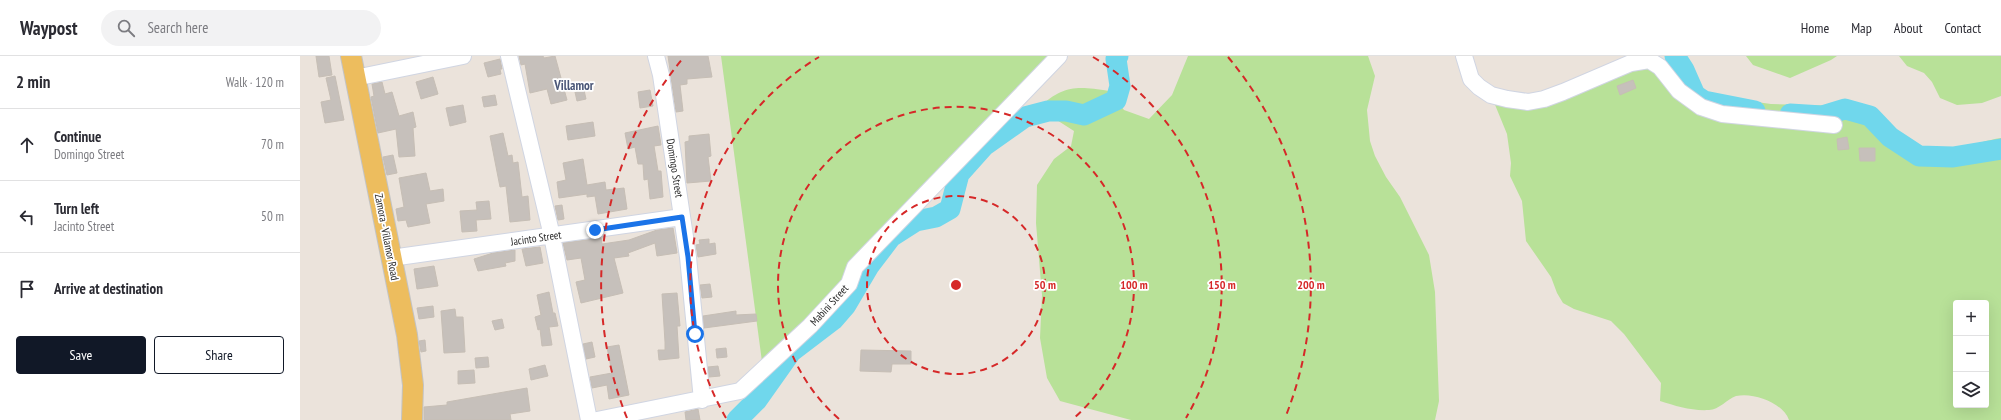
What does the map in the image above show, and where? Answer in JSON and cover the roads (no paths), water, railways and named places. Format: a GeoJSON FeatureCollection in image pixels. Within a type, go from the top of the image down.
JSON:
{"type":"FeatureCollection","features":[{"type":"Feature","properties":{"kind":"main road","name":"Zamora - Villamor Road"},"geometry":{"type":"LineString","coordinates":[[351,56],[407,335],[413,385],[412,420]]}},
{"type":"Feature","properties":{"kind":"street"},"geometry":{"type":"LineString","coordinates":[[355,78],[463,56]]}},
{"type":"Feature","properties":{"kind":"street"},"geometry":{"type":"LineString","coordinates":[[509,56],[552,236],[589,420]]}},
{"type":"Feature","properties":{"kind":"street","name":"Domingo Street"},"geometry":{"type":"LineString","coordinates":[[656,56],[661,75],[688,257],[702,400]]}},
{"type":"Feature","properties":{"kind":"street","name":"Mabini Street"},"geometry":{"type":"LineString","coordinates":[[597,420],[702,400],[740,391],[810,326],[849,284],[855,267],[1059,56]]}},
{"type":"Feature","properties":{"kind":"street"},"geometry":{"type":"LineString","coordinates":[[1464,56],[1471,79],[1479,87],[1491,95],[1508,99],[1528,102],[1544,99],[1631,63],[1649,60],[1660,67],[1679,91],[1701,107],[1722,114],[1834,125]]}},
{"type":"Feature","properties":{"kind":"street","name":"Jacinto Street"},"geometry":{"type":"LineString","coordinates":[[391,258],[682,217]]}},
{"type":"Feature","properties":{"kind":"waterway"},"geometry":{"type":"LineString","coordinates":[[737,420],[757,400],[791,352],[833,320],[846,305],[869,266],[891,237],[916,221],[936,217],[950,209],[959,174],[984,146],[1025,117],[1048,111],[1066,111],[1084,115],[1116,100],[1120,86],[1116,59],[1118,56]]}},
{"type":"Feature","properties":{"kind":"waterway"},"geometry":{"type":"LineString","coordinates":[[1675,56],[1684,70],[1695,95],[1704,101],[1755,111]]}},
{"type":"Feature","properties":{"kind":"waterway"},"geometry":{"type":"LineString","coordinates":[[1790,114],[1822,116],[1845,109],[1870,116],[1890,137],[1919,156],[1953,157],[2001,149]]}},
{"type":"Feature","properties":{"kind":"district","name":"Villamor"},"geometry":{"type":"Point","coordinates":[574,85]}}]}
